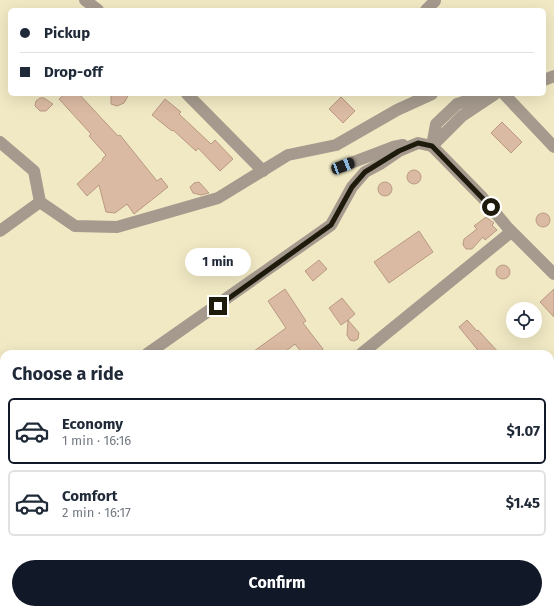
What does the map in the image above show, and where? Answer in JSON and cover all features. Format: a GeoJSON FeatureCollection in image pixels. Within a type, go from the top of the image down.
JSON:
{"type":"FeatureCollection","features":[{"type":"Feature","properties":{"kind":"street"},"geometry":{"type":"LineString","coordinates":[[85,0],[95,8]]}},
{"type":"Feature","properties":{"kind":"street"},"geometry":{"type":"LineString","coordinates":[[428,8],[435,1]]}},
{"type":"Feature","properties":{"kind":"street"},"geometry":{"type":"LineString","coordinates":[[189,96],[263,171]]}},
{"type":"Feature","properties":{"kind":"street"},"geometry":{"type":"LineString","coordinates":[[0,142],[34,171],[40,202],[75,226],[117,227],[218,198],[288,155],[336,145],[397,110],[428,96]]}},
{"type":"Feature","properties":{"kind":"street"},"geometry":{"type":"LineString","coordinates":[[432,146],[436,124],[457,104],[482,96]]}},
{"type":"Feature","properties":{"kind":"street"},"geometry":{"type":"LineString","coordinates":[[432,146],[462,116],[492,96]]}},
{"type":"Feature","properties":{"kind":"street"},"geometry":{"type":"LineString","coordinates":[[506,96],[554,147]]}},
{"type":"Feature","properties":{"kind":"street"},"geometry":{"type":"LineString","coordinates":[[153,350],[331,225],[352,187],[365,172],[399,151],[418,143]]}},
{"type":"Feature","properties":{"kind":"street"},"geometry":{"type":"LineString","coordinates":[[343,166],[393,147],[418,143],[432,146],[482,197],[511,232],[554,274]]}},
{"type":"Feature","properties":{"kind":"street"},"geometry":{"type":"LineString","coordinates":[[0,231],[40,202]]}},
{"type":"Feature","properties":{"kind":"street"},"geometry":{"type":"LineString","coordinates":[[366,350],[511,232]]}},
{"type":"Feature","properties":{"kind":"building"},"geometry":{"type":"Polygon","coordinates":[[[63,96],[81,96],[118,136],[120,135],[157,181],[161,178],[168,187],[134,214],[127,204],[115,213],[106,212],[99,185],[87,196],[77,184],[103,160],[102,159],[106,155],[89,136],[91,134],[59,99],[63,96]]]}},
{"type":"Feature","properties":{"kind":"building"},"geometry":{"type":"Polygon","coordinates":[[[111,96],[128,96],[124,103],[117,106],[111,104],[111,96]]]}},
{"type":"Feature","properties":{"kind":"building"},"geometry":{"type":"Polygon","coordinates":[[[341,97],[355,111],[343,123],[329,109],[341,97]]]}},
{"type":"Feature","properties":{"kind":"building"},"geometry":{"type":"Polygon","coordinates":[[[40,98],[44,98],[53,104],[46,111],[40,111],[35,106],[36,101],[40,98]]]}},
{"type":"Feature","properties":{"kind":"building"},"geometry":{"type":"Polygon","coordinates":[[[165,99],[181,112],[179,114],[211,144],[215,140],[233,159],[220,171],[198,148],[196,151],[173,130],[172,131],[152,115],[165,99]]]}},
{"type":"Feature","properties":{"kind":"building"},"geometry":{"type":"Polygon","coordinates":[[[502,122],[522,142],[511,153],[491,133],[502,122]]]}},
{"type":"Feature","properties":{"kind":"building"},"geometry":{"type":"Polygon","coordinates":[[[414,170],[419,172],[421,177],[419,182],[414,184],[409,182],[407,177],[409,172],[414,170]]]}},
{"type":"Feature","properties":{"kind":"building"},"geometry":{"type":"Polygon","coordinates":[[[199,182],[209,193],[201,195],[193,193],[190,187],[194,183],[199,182]]]}},
{"type":"Feature","properties":{"kind":"building"},"geometry":{"type":"Polygon","coordinates":[[[382,182],[388,182],[392,186],[392,192],[388,196],[382,196],[378,192],[378,186],[382,182]]]}},
{"type":"Feature","properties":{"kind":"building"},"geometry":{"type":"Polygon","coordinates":[[[543,213],[548,215],[550,220],[548,225],[543,227],[538,225],[536,220],[538,215],[543,213]]]}},
{"type":"Feature","properties":{"kind":"building"},"geometry":{"type":"Polygon","coordinates":[[[486,217],[494,223],[492,225],[497,230],[485,240],[483,237],[472,249],[466,249],[463,245],[464,239],[477,229],[474,226],[486,217]]]}},
{"type":"Feature","properties":{"kind":"building"},"geometry":{"type":"Polygon","coordinates":[[[419,231],[433,252],[389,283],[374,262],[419,231]]]}},
{"type":"Feature","properties":{"kind":"building"},"geometry":{"type":"Polygon","coordinates":[[[319,260],[327,269],[313,281],[305,271],[319,260]]]}},
{"type":"Feature","properties":{"kind":"building"},"geometry":{"type":"Polygon","coordinates":[[[500,265],[506,265],[510,269],[510,275],[506,279],[500,279],[496,275],[496,269],[500,265]]]}},
{"type":"Feature","properties":{"kind":"building"},"geometry":{"type":"Polygon","coordinates":[[[285,289],[306,321],[303,323],[323,349],[300,350],[295,344],[287,350],[256,350],[286,328],[268,301],[285,289]]]}},
{"type":"Feature","properties":{"kind":"building"},"geometry":{"type":"Polygon","coordinates":[[[554,289],[554,317],[542,304],[542,302],[540,302],[554,289]]]}},
{"type":"Feature","properties":{"kind":"building"},"geometry":{"type":"Polygon","coordinates":[[[342,298],[355,314],[341,325],[329,308],[342,298]]]}},
{"type":"Feature","properties":{"kind":"building"},"geometry":{"type":"Polygon","coordinates":[[[348,320],[359,333],[358,339],[354,341],[350,340],[347,335],[348,320]]]}},
{"type":"Feature","properties":{"kind":"building"},"geometry":{"type":"Polygon","coordinates":[[[467,320],[496,350],[478,350],[459,327],[467,320]]]}},
{"type":"Feature","properties":{"kind":"route"},"geometry":{"type":"LineString","coordinates":[[218,306],[331,225],[352,187],[365,172],[399,151],[418,143],[432,146],[491,207]]}}]}
